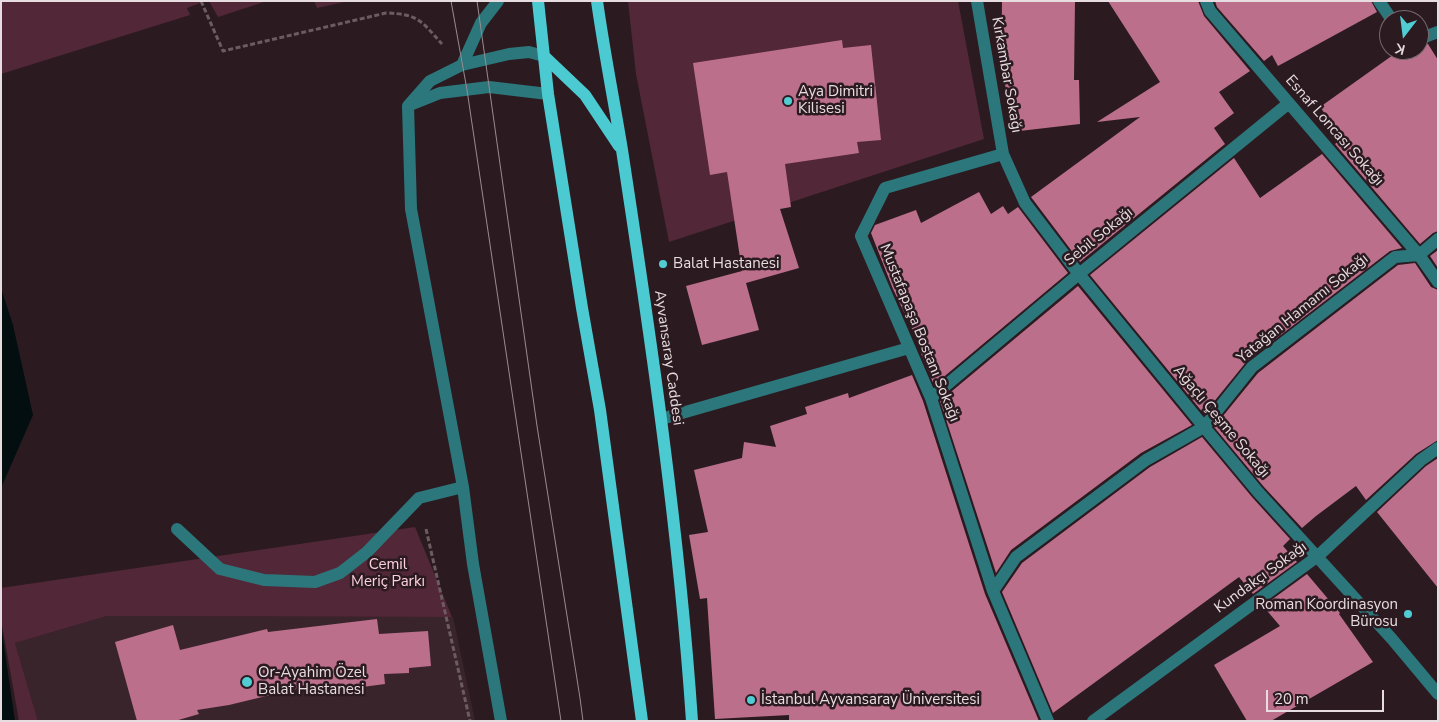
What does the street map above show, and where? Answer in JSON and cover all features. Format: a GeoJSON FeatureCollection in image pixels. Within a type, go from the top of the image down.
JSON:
{"type":"FeatureCollection","features":[{"type":"Feature","properties":{"kind":"main road"},"geometry":{"type":"LineString","coordinates":[[538,1],[548,94],[600,410],[642,721]]}},
{"type":"Feature","properties":{"kind":"main road","name":"Ayvansaray Caddesi"},"geometry":{"type":"LineString","coordinates":[[597,1],[622,151],[661,419],[679,565],[692,721]]}},
{"type":"Feature","properties":{"kind":"main road"},"geometry":{"type":"LineString","coordinates":[[544,56],[585,95],[622,151]]}},
{"type":"Feature","properties":{"kind":"street"},"geometry":{"type":"LineString","coordinates":[[462,66],[481,23],[498,1]]}},
{"type":"Feature","properties":{"kind":"street","name":"Kırkambar Sokağı"},"geometry":{"type":"LineString","coordinates":[[977,1],[1003,154]]}},
{"type":"Feature","properties":{"kind":"street","name":"Esnaf Loncası Sokağı"},"geometry":{"type":"LineString","coordinates":[[1206,1],[1210,11],[1419,255],[1438,282]]}},
{"type":"Feature","properties":{"kind":"street"},"geometry":{"type":"LineString","coordinates":[[501,721],[473,564],[463,487],[411,209],[408,106],[430,81],[462,66],[510,54],[529,52],[544,56]]}},
{"type":"Feature","properties":{"kind":"street"},"geometry":{"type":"LineString","coordinates":[[408,106],[440,93],[489,87],[548,94]]}},
{"type":"Feature","properties":{"kind":"street","name":"Sebil Sokağı"},"geometry":{"type":"LineString","coordinates":[[931,398],[1079,274],[1289,103]]}},
{"type":"Feature","properties":{"kind":"street","name":"Ağaçlı Çeşme Sokağı"},"geometry":{"type":"LineString","coordinates":[[1003,154],[1025,203],[1079,274],[1258,492],[1392,639],[1438,694]]}},
{"type":"Feature","properties":{"kind":"street","name":"Mustafapaşa Bostanı Sokağı"},"geometry":{"type":"LineString","coordinates":[[1003,154],[885,188],[861,236],[931,398],[993,591],[1048,721]]}},
{"type":"Feature","properties":{"kind":"street"},"geometry":{"type":"LineString","coordinates":[[1419,255],[1438,239]]}},
{"type":"Feature","properties":{"kind":"street","name":"Yatağan Hamamı Sokağı"},"geometry":{"type":"LineString","coordinates":[[993,591],[1016,557],[1146,460],[1204,427],[1252,367],[1395,257],[1419,255]]}},
{"type":"Feature","properties":{"kind":"street"},"geometry":{"type":"LineString","coordinates":[[661,419],[909,348]]}},
{"type":"Feature","properties":{"kind":"street","name":"Kundakçı Sokağı"},"geometry":{"type":"LineString","coordinates":[[1093,721],[1318,556],[1421,460],[1438,448]]}},
{"type":"Feature","properties":{"kind":"street"},"geometry":{"type":"LineString","coordinates":[[176,529],[220,569],[264,580],[315,582],[340,573],[367,552],[418,498],[463,487]]}},
{"type":"Feature","properties":{"kind":"path"},"geometry":{"type":"LineString","coordinates":[[201,1],[223,50],[386,13],[402,14],[418,19],[462,66]]}},
{"type":"Feature","properties":{"kind":"path"},"geometry":{"type":"LineString","coordinates":[[418,498],[470,721]]}},
{"type":"Feature","properties":{"kind":"shaded area"},"geometry":{"type":"Polygon","coordinates":[[[1,288],[13,325],[33,415],[1,488],[1,288]]]}},
{"type":"Feature","properties":{"kind":"shaded area","name":"Or-Ayahim Özel Balat Hastanesi"},"geometry":{"type":"Polygon","coordinates":[[[107,616],[453,617],[475,721],[38,721],[15,643],[107,616]]]}},
{"type":"Feature","properties":{"kind":"shaded area"},"geometry":{"type":"Polygon","coordinates":[[[1,625],[15,721],[1,721],[1,625]]]}},
{"type":"Feature","properties":{"kind":"green space"},"geometry":{"type":"Polygon","coordinates":[[[1,1],[205,1],[187,8],[190,15],[1,74],[1,1]]]}},
{"type":"Feature","properties":{"kind":"green space"},"geometry":{"type":"Polygon","coordinates":[[[209,1],[267,1],[218,17],[209,1]]]}},
{"type":"Feature","properties":{"kind":"green space"},"geometry":{"type":"Polygon","coordinates":[[[314,1],[349,1],[317,8],[314,1]]]}},
{"type":"Feature","properties":{"kind":"green space"},"geometry":{"type":"Polygon","coordinates":[[[628,1],[958,1],[984,139],[669,242],[636,74],[628,1]]]}},
{"type":"Feature","properties":{"kind":"green space","name":"Cemil Meriç Parkı"},"geometry":{"type":"Polygon","coordinates":[[[415,527],[452,617],[107,616],[15,643],[38,721],[19,721],[1,619],[1,588],[415,527]]]}},
{"type":"Feature","properties":{"kind":"building"},"geometry":{"type":"Polygon","coordinates":[[[1002,1],[1075,1],[1074,80],[1079,80],[1080,124],[1011,132],[1003,67],[1001,67],[1002,1]]]}},
{"type":"Feature","properties":{"kind":"building"},"geometry":{"type":"Polygon","coordinates":[[[1108,1],[1198,1],[1204,16],[1250,71],[1219,92],[1234,113],[1214,128],[1225,144],[1080,262],[1031,197],[1140,117],[1097,122],[1160,82],[1108,1]]]}},
{"type":"Feature","properties":{"kind":"building"},"geometry":{"type":"Polygon","coordinates":[[[1215,1],[1371,1],[1377,12],[1278,66],[1272,55],[1264,61],[1217,7],[1215,1]]]}},
{"type":"Feature","properties":{"kind":"building","name":"Aya Dimitri Kilisesi"},"geometry":{"type":"Polygon","coordinates":[[[842,40],[843,48],[871,45],[881,140],[857,142],[859,153],[785,164],[791,207],[780,209],[799,268],[746,283],[759,330],[702,345],[686,286],[742,271],[727,172],[710,175],[693,63],[842,40]]]}},
{"type":"Feature","properties":{"kind":"building"},"geometry":{"type":"Polygon","coordinates":[[[1429,46],[1438,60],[1438,231],[1420,244],[1335,144],[1343,138],[1320,107],[1386,60],[1429,60],[1429,46]]]}},
{"type":"Feature","properties":{"kind":"building"},"geometry":{"type":"Polygon","coordinates":[[[1322,154],[1402,248],[1390,251],[1247,361],[1204,414],[1090,275],[1234,158],[1260,198],[1322,154]]]}},
{"type":"Feature","properties":{"kind":"building"},"geometry":{"type":"Polygon","coordinates":[[[979,192],[991,214],[1003,206],[1008,214],[1018,207],[1068,273],[934,385],[920,351],[925,347],[915,335],[893,289],[871,233],[875,225],[916,210],[921,223],[979,192]]]}},
{"type":"Feature","properties":{"kind":"building"},"geometry":{"type":"Polygon","coordinates":[[[1438,250],[1438,268],[1430,256],[1438,250]]]}},
{"type":"Feature","properties":{"kind":"building"},"geometry":{"type":"Polygon","coordinates":[[[1415,263],[1431,287],[1438,290],[1438,440],[1416,454],[1366,500],[1356,486],[1302,528],[1264,487],[1214,427],[1258,373],[1398,265],[1415,263]]]}},
{"type":"Feature","properties":{"kind":"building"},"geometry":{"type":"Polygon","coordinates":[[[1078,286],[1192,425],[1141,453],[1011,550],[996,573],[940,401],[1078,286]]]}},
{"type":"Feature","properties":{"kind":"building"},"geometry":{"type":"Polygon","coordinates":[[[912,375],[923,401],[985,594],[1039,721],[789,721],[789,715],[715,719],[707,598],[700,599],[689,535],[708,532],[694,470],[742,458],[744,442],[776,447],[770,426],[807,414],[805,407],[848,393],[849,398],[912,375]]]}},
{"type":"Feature","properties":{"kind":"building"},"geometry":{"type":"Polygon","coordinates":[[[1202,437],[1290,539],[1283,546],[1297,562],[1253,594],[1239,577],[1053,713],[1002,592],[1022,563],[1150,467],[1202,437]]]}},
{"type":"Feature","properties":{"kind":"building"},"geometry":{"type":"Polygon","coordinates":[[[1438,458],[1438,588],[1377,512],[1426,466],[1438,458]]]}},
{"type":"Feature","properties":{"kind":"building"},"geometry":{"type":"Polygon","coordinates":[[[1307,574],[1340,613],[1373,662],[1271,721],[1247,721],[1214,665],[1280,626],[1263,606],[1307,574]]]}},
{"type":"Feature","properties":{"kind":"building"},"geometry":{"type":"Polygon","coordinates":[[[377,619],[379,634],[428,631],[431,666],[409,668],[409,673],[384,674],[385,684],[317,693],[316,684],[229,705],[197,710],[199,714],[175,721],[137,721],[115,642],[173,625],[180,650],[267,629],[268,632],[377,619]]]}},
{"type":"Feature","properties":{"kind":"tram line"},"geometry":{"type":"LineString","coordinates":[[451,1],[467,90],[561,721]]}},
{"type":"Feature","properties":{"kind":"tram line"},"geometry":{"type":"LineString","coordinates":[[477,1],[537,426],[583,721]]}},
{"type":"Feature","properties":{"kind":"place","name":"Aya Dimitri Kilisesi"},"geometry":{"type":"Point","coordinates":[788,101]}},
{"type":"Feature","properties":{"kind":"place","name":"Balat Hastanesi"},"geometry":{"type":"Point","coordinates":[663,264]}},
{"type":"Feature","properties":{"kind":"place","name":"Roman Koordinasyon Bürosu"},"geometry":{"type":"Point","coordinates":[1408,614]}},
{"type":"Feature","properties":{"kind":"place","name":"Or-Ayahim Özel Balat Hastanesi"},"geometry":{"type":"Point","coordinates":[247,682]}},
{"type":"Feature","properties":{"kind":"place","name":"İstanbul Ayvansaray Üniversitesi"},"geometry":{"type":"Point","coordinates":[751,700]}}]}
